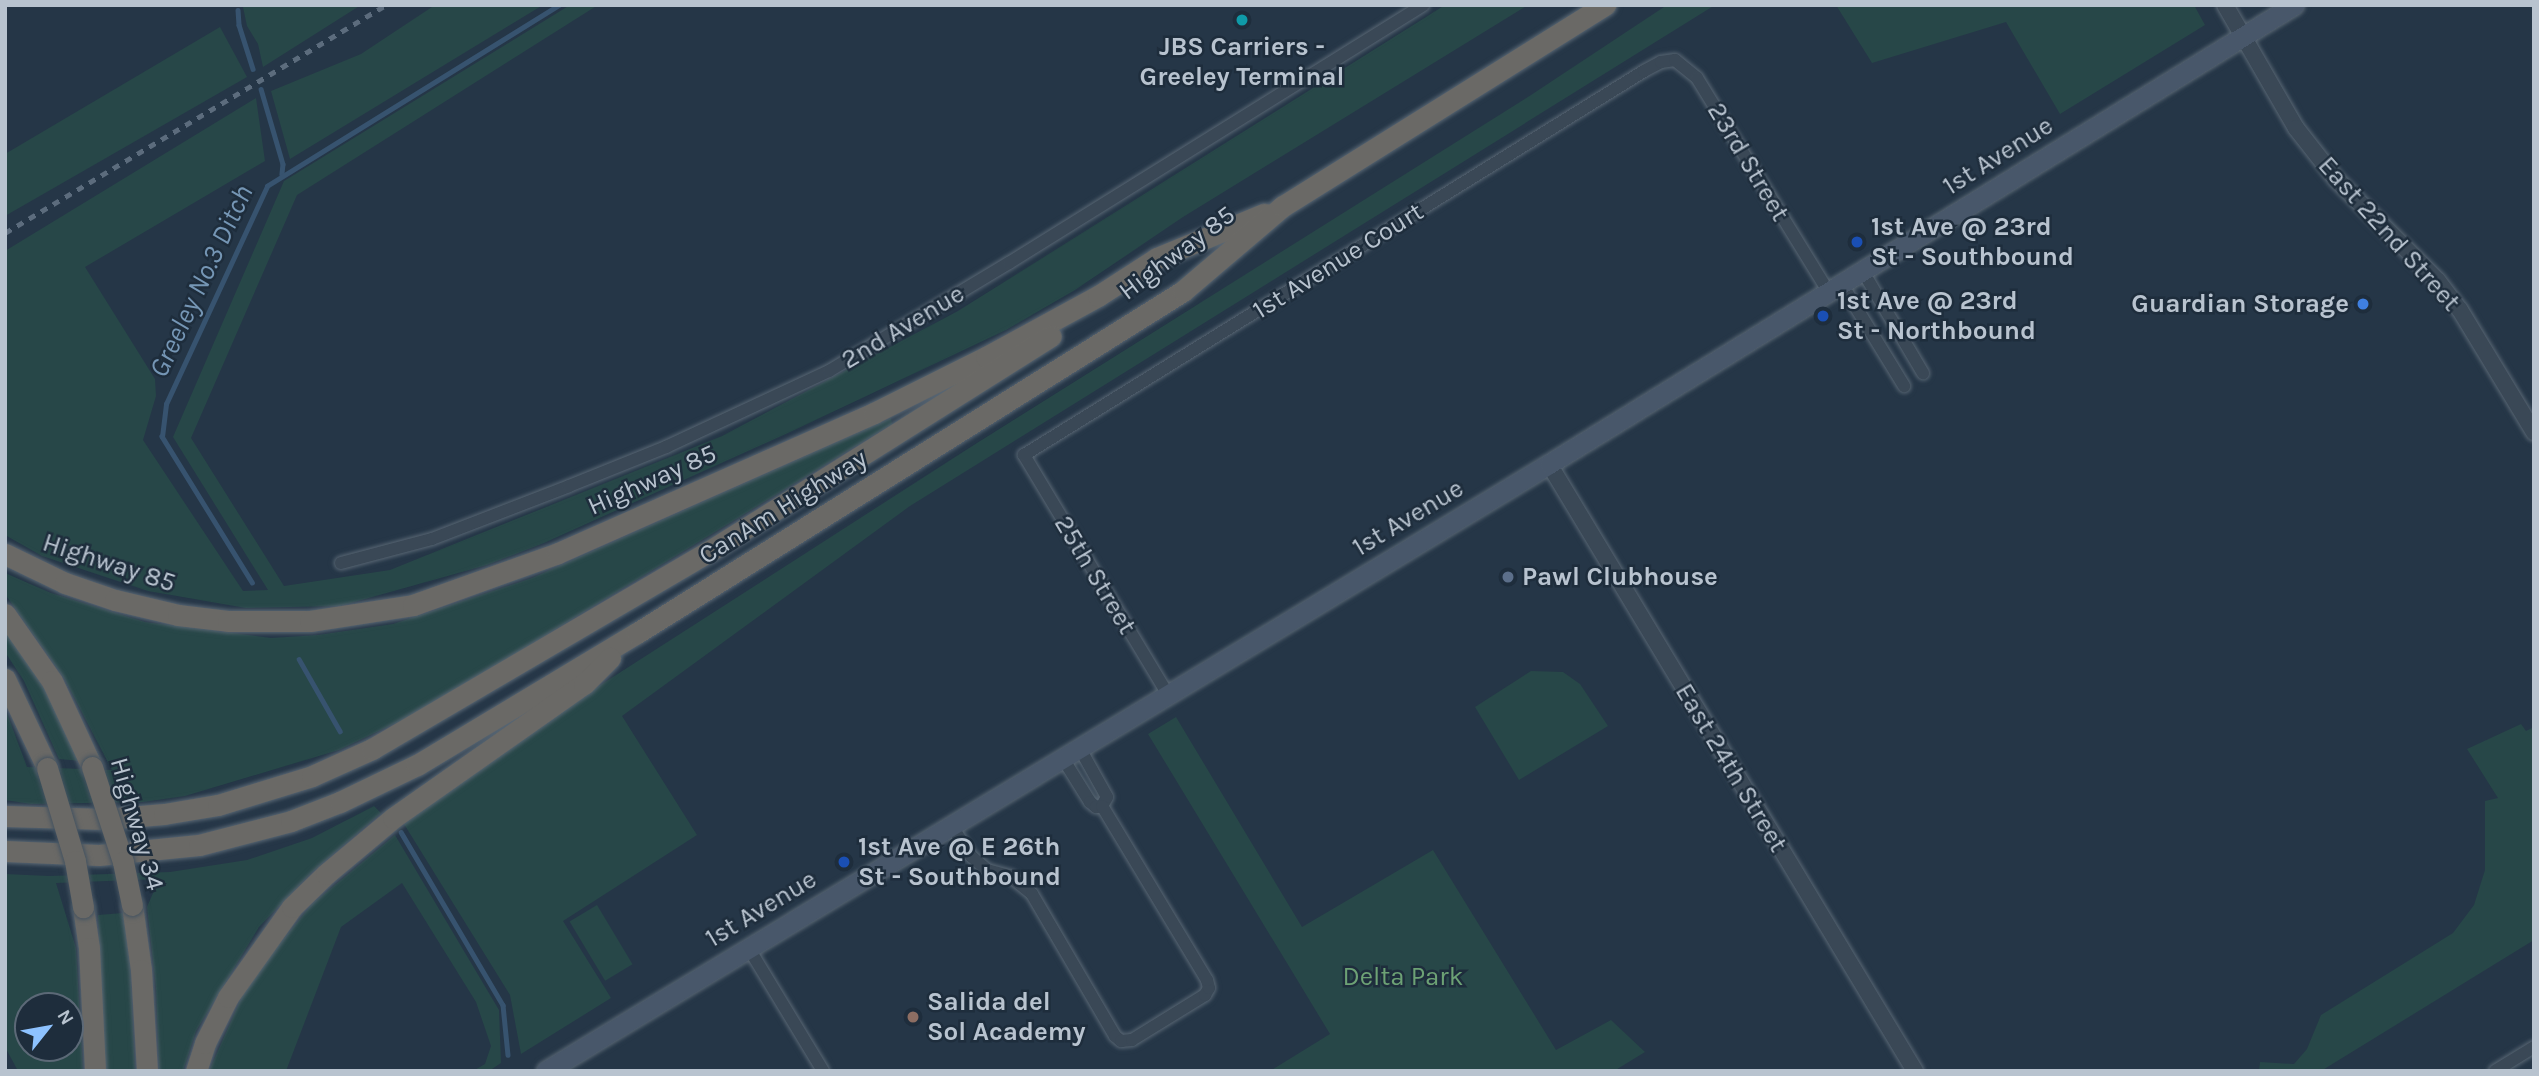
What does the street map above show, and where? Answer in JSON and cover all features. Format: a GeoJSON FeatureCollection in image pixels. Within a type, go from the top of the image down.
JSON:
{"type":"FeatureCollection","features":[{"type":"Feature","properties":{"kind":"highway","name":"Highway 85"},"geometry":{"type":"LineString","coordinates":[[960,429],[1182,291],[1283,206],[1605,5]]}},
{"type":"Feature","properties":{"kind":"highway","name":"Highway 85"},"geometry":{"type":"LineString","coordinates":[[5,554],[79,587],[178,615],[249,621],[310,621],[413,605],[547,557],[874,413],[986,357],[1098,296],[1157,258],[1283,206]]}},
{"type":"Feature","properties":{"kind":"highway"},"geometry":{"type":"LineString","coordinates":[[5,816],[105,819],[164,814],[218,804],[312,776],[372,749],[493,681],[720,545],[1058,332],[1098,296]]}},
{"type":"Feature","properties":{"kind":"highway","name":"CanAm Highway"},"geometry":{"type":"LineString","coordinates":[[637,633],[960,429]]}},
{"type":"Feature","properties":{"kind":"highway","name":"Highway 34"},"geometry":{"type":"LineString","coordinates":[[5,614],[52,681],[93,767],[123,862],[141,970],[147,1071]]}},
{"type":"Feature","properties":{"kind":"highway"},"geometry":{"type":"LineString","coordinates":[[5,850],[99,855],[166,850],[238,836],[291,821],[340,802],[417,765],[637,633]]}},
{"type":"Feature","properties":{"kind":"highway"},"geometry":{"type":"LineString","coordinates":[[196,1071],[205,1043],[228,997],[292,906],[393,818],[584,684],[637,633]]}},
{"type":"Feature","properties":{"kind":"highway"},"geometry":{"type":"LineString","coordinates":[[5,679],[47,768],[75,862],[89,948],[95,1071]]}},
{"type":"Feature","properties":{"kind":"main road","name":"1st Avenue"},"geometry":{"type":"LineString","coordinates":[[546,1071],[1549,464],[2294,5]]}},
{"type":"Feature","properties":{"kind":"street","name":"2nd Avenue"},"geometry":{"type":"LineString","coordinates":[[341,563],[432,539],[581,481],[700,432],[829,371],[1009,263],[1423,5]]}},
{"type":"Feature","properties":{"kind":"street","name":"East 22nd Street"},"geometry":{"type":"LineString","coordinates":[[2225,5],[2296,128],[2318,158],[2438,281],[2460,310],[2534,432]]}},
{"type":"Feature","properties":{"kind":"street","name":"23rd Street"},"geometry":{"type":"LineString","coordinates":[[1652,67],[1675,60],[1697,78],[1834,287]]}},
{"type":"Feature","properties":{"kind":"street","name":"1st Avenue Court"},"geometry":{"type":"LineString","coordinates":[[1024,455],[1652,67]]}},
{"type":"Feature","properties":{"kind":"street"},"geometry":{"type":"LineString","coordinates":[[1862,270],[1923,373]]}},
{"type":"Feature","properties":{"kind":"street"},"geometry":{"type":"LineString","coordinates":[[1834,287],[1904,386]]}},
{"type":"Feature","properties":{"kind":"street","name":"25th Street"},"geometry":{"type":"LineString","coordinates":[[1024,455],[1167,693]]}},
{"type":"Feature","properties":{"kind":"street","name":"East 24th Street"},"geometry":{"type":"LineString","coordinates":[[1549,464],[1915,1071]]}},
{"type":"Feature","properties":{"kind":"street"},"geometry":{"type":"LineString","coordinates":[[1070,752],[1107,797],[1102,806]]}},
{"type":"Feature","properties":{"kind":"street"},"geometry":{"type":"LineString","coordinates":[[1070,752],[1090,802],[1096,807],[1102,806]]}},
{"type":"Feature","properties":{"kind":"street"},"geometry":{"type":"LineString","coordinates":[[951,825],[971,856],[987,870],[1010,876],[1032,894],[1115,1036],[1121,1041],[1132,1040],[1205,995],[1209,988],[1207,980],[1102,806]]}},
{"type":"Feature","properties":{"kind":"street"},"geometry":{"type":"LineString","coordinates":[[748,947],[823,1071]]}},
{"type":"Feature","properties":{"kind":"street"},"geometry":{"type":"LineString","coordinates":[[2495,1071],[2534,1047]]}},
{"type":"Feature","properties":{"kind":"green space"},"geometry":{"type":"Polygon","coordinates":[[[361,5],[263,67],[258,44],[247,26],[243,7],[361,5]]]}},
{"type":"Feature","properties":{"kind":"green space"},"geometry":{"type":"Polygon","coordinates":[[[435,5],[543,5],[290,159],[271,91],[361,54],[435,5]]]}},
{"type":"Feature","properties":{"kind":"green space"},"geometry":{"type":"Polygon","coordinates":[[[570,5],[598,5],[297,195],[191,438],[284,586],[390,570],[722,436],[958,311],[1445,5],[1528,5],[1183,217],[1075,290],[1006,330],[788,433],[544,543],[487,565],[340,606],[246,608],[148,591],[42,556],[5,535],[5,251],[256,98],[265,161],[85,267],[155,379],[156,396],[143,440],[243,591],[268,590],[173,437],[284,181],[570,5]]]}},
{"type":"Feature","properties":{"kind":"green space"},"geometry":{"type":"Polygon","coordinates":[[[1667,5],[1715,5],[910,506],[622,716],[697,835],[563,921],[611,998],[521,1054],[510,995],[404,824],[560,711],[977,443],[1531,95],[1667,5]]]}},
{"type":"Feature","properties":{"kind":"green space"},"geometry":{"type":"Polygon","coordinates":[[[1836,5],[2194,5],[2205,25],[2060,114],[2006,22],[1872,63],[1836,5]]]}},
{"type":"Feature","properties":{"kind":"green space"},"geometry":{"type":"Polygon","coordinates":[[[220,27],[247,77],[5,216],[5,154],[220,27]]]}},
{"type":"Feature","properties":{"kind":"green space"},"geometry":{"type":"Polygon","coordinates":[[[891,418],[892,424],[502,662],[402,720],[339,750],[185,796],[143,802],[31,804],[5,800],[5,708],[27,767],[112,770],[64,678],[5,594],[5,573],[51,593],[145,622],[271,638],[318,635],[393,624],[532,578],[891,418]]]}},
{"type":"Feature","properties":{"kind":"green space"},"geometry":{"type":"Polygon","coordinates":[[[5,631],[39,677],[81,761],[59,759],[24,681],[5,652],[5,631]]]}},
{"type":"Feature","properties":{"kind":"green space"},"geometry":{"type":"Polygon","coordinates":[[[1531,671],[1563,672],[1580,684],[1608,726],[1519,780],[1475,707],[1531,671]]]}},
{"type":"Feature","properties":{"kind":"green space","name":"Delta Park"},"geometry":{"type":"Polygon","coordinates":[[[1176,717],[1302,927],[1433,850],[1556,1050],[1611,1020],[1645,1052],[1614,1071],[1270,1071],[1330,1034],[1148,734],[1176,717]]]}},
{"type":"Feature","properties":{"kind":"green space"},"geometry":{"type":"Polygon","coordinates":[[[2521,724],[2526,731],[2534,727],[2534,940],[2321,1071],[2259,1071],[2260,1062],[2294,1064],[2307,1049],[2321,1015],[2453,933],[2474,905],[2485,870],[2485,801],[2498,798],[2467,749],[2521,724]]]}},
{"type":"Feature","properties":{"kind":"green space"},"geometry":{"type":"Polygon","coordinates":[[[374,806],[381,813],[310,874],[259,927],[196,1031],[183,1071],[159,1071],[156,988],[147,907],[159,879],[56,883],[76,948],[79,992],[14,992],[14,1062],[82,1062],[83,1071],[18,1071],[5,1047],[5,874],[49,876],[170,872],[247,860],[312,838],[374,806]]]}},
{"type":"Feature","properties":{"kind":"green space"},"geometry":{"type":"Polygon","coordinates":[[[395,835],[499,1010],[501,1063],[489,1071],[473,1071],[485,1064],[491,1046],[476,1002],[402,883],[341,927],[286,1071],[209,1071],[248,983],[312,904],[395,835]]]}},
{"type":"Feature","properties":{"kind":"green space"},"geometry":{"type":"Polygon","coordinates":[[[597,905],[633,964],[605,981],[570,921],[597,905]]]}},
{"type":"Feature","properties":{"kind":"green space"},"geometry":{"type":"Polygon","coordinates":[[[123,913],[130,965],[135,1071],[105,1071],[98,915],[123,913]]]}},
{"type":"Feature","properties":{"kind":"waterway","name":"Greeley No.3 Ditch"},"geometry":{"type":"LineString","coordinates":[[252,583],[162,437],[166,404],[267,186],[559,5]]}},
{"type":"Feature","properties":{"kind":"waterway"},"geometry":{"type":"LineString","coordinates":[[238,10],[239,25],[253,69]]}},
{"type":"Feature","properties":{"kind":"waterway"},"geometry":{"type":"LineString","coordinates":[[261,89],[283,164],[282,174]]}},
{"type":"Feature","properties":{"kind":"waterway","name":"Greeley No.3 Ditch"},"geometry":{"type":"LineString","coordinates":[[299,659],[340,731]]}},
{"type":"Feature","properties":{"kind":"waterway","name":"Greeley No.3 Ditch"},"geometry":{"type":"LineString","coordinates":[[401,832],[503,1005],[508,1055]]}},
{"type":"Feature","properties":{"kind":"railway"},"geometry":{"type":"LineString","coordinates":[[5,233],[386,5]]}},
{"type":"Feature","properties":{"kind":"place","name":"JBS Carriers - Greeley Terminal"},"geometry":{"type":"Point","coordinates":[1242,20]}},
{"type":"Feature","properties":{"kind":"place","name":"1st Ave @ 23rd St - Southbound"},"geometry":{"type":"Point","coordinates":[1857,242]}},
{"type":"Feature","properties":{"kind":"place","name":"Guardian Storage"},"geometry":{"type":"Point","coordinates":[2363,304]}},
{"type":"Feature","properties":{"kind":"place","name":"1st Ave @ 23rd St - Northbound"},"geometry":{"type":"Point","coordinates":[1823,316]}},
{"type":"Feature","properties":{"kind":"place","name":"Pawl Clubhouse"},"geometry":{"type":"Point","coordinates":[1508,577]}},
{"type":"Feature","properties":{"kind":"place","name":"1st Ave @ E 26th St - Southbound"},"geometry":{"type":"Point","coordinates":[844,862]}},
{"type":"Feature","properties":{"kind":"place","name":"Salida del Sol Academy"},"geometry":{"type":"Point","coordinates":[913,1017]}}]}
